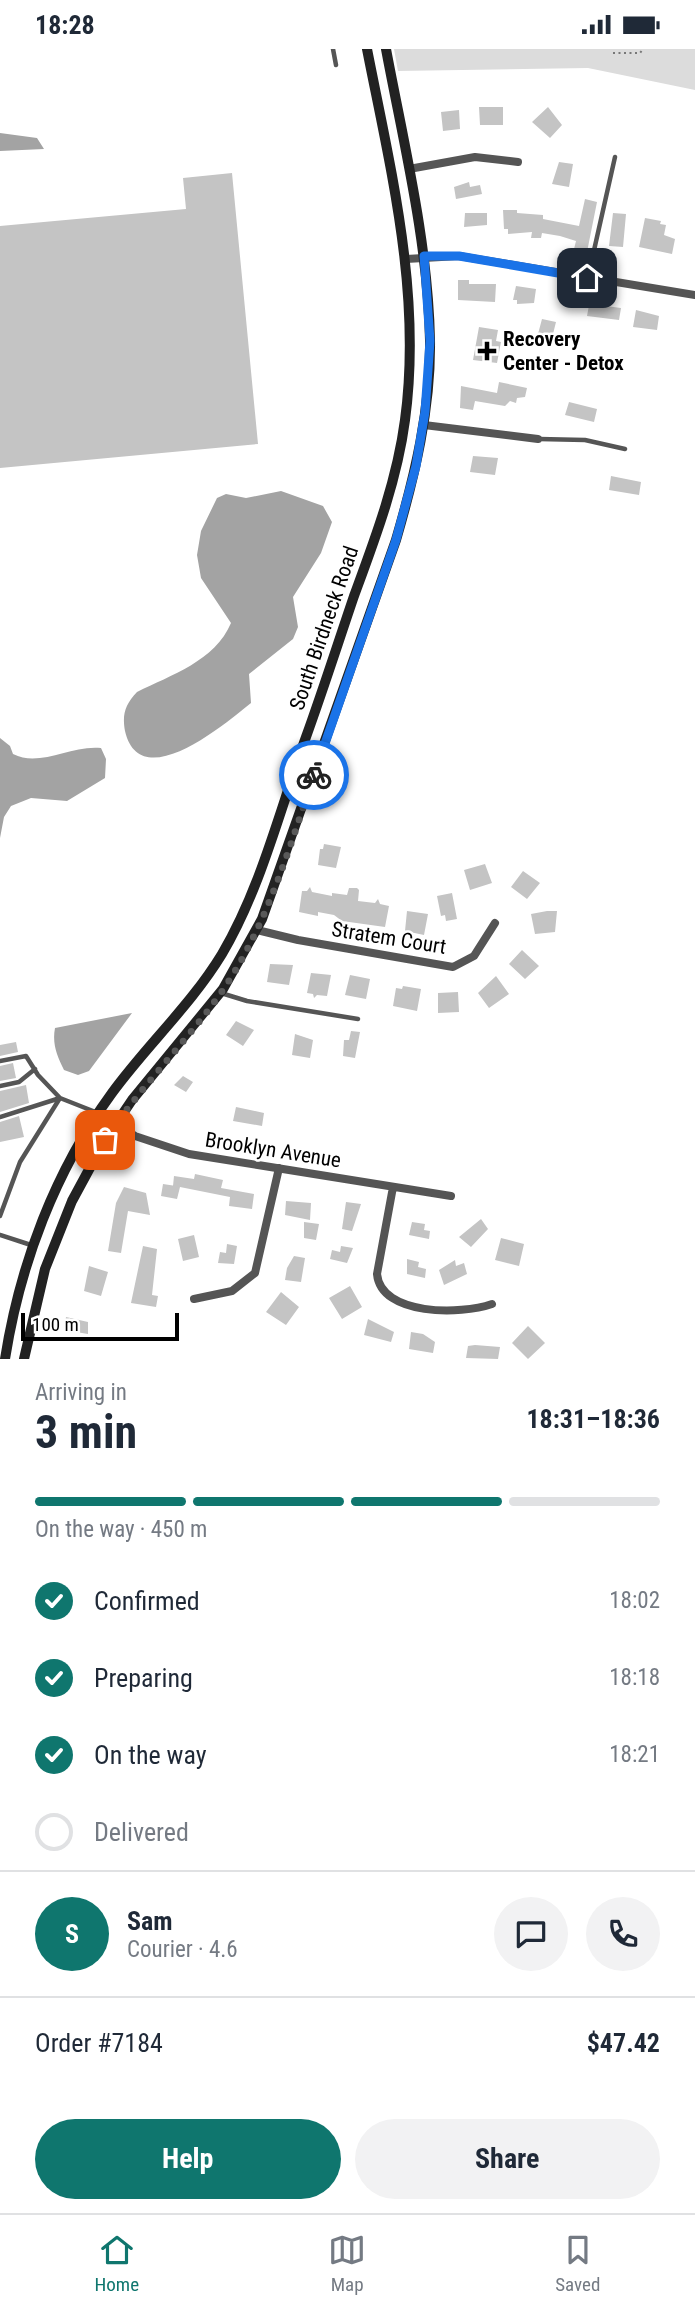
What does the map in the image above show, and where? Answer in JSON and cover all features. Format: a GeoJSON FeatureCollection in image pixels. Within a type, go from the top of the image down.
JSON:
{"type":"FeatureCollection","features":[{"type":"Feature","properties":{"kind":"main road","name":"South Birdneck Road"},"geometry":{"type":"LineString","coordinates":[[5,1359],[20,1284],[32,1246],[54,1194],[98,1113],[205,980],[237,925],[252,890],[391,485],[405,422],[410,369],[406,259],[366,49]]}},
{"type":"Feature","properties":{"kind":"main road","name":"South Birdneck Road"},"geometry":{"type":"LineString","coordinates":[[24,1359],[38,1294],[58,1233],[72,1201],[116,1123],[220,993],[257,930],[278,881],[396,540],[411,488],[424,425],[430,341],[424,256],[386,49]]}},
{"type":"Feature","properties":{"kind":"street"},"geometry":{"type":"LineString","coordinates":[[409,169],[475,157],[519,162]]}},
{"type":"Feature","properties":{"kind":"street"},"geometry":{"type":"LineString","coordinates":[[406,259],[459,256],[695,295]]}},
{"type":"Feature","properties":{"kind":"street"},"geometry":{"type":"LineString","coordinates":[[424,425],[538,439]]}},
{"type":"Feature","properties":{"kind":"street","name":"Stratem Court"},"geometry":{"type":"LineString","coordinates":[[257,930],[311,943],[453,967],[474,957],[495,923]]}},
{"type":"Feature","properties":{"kind":"street","name":"Brooklyn Avenue"},"geometry":{"type":"LineString","coordinates":[[98,1113],[135,1136],[189,1154],[451,1196]]}},
{"type":"Feature","properties":{"kind":"street"},"geometry":{"type":"LineString","coordinates":[[194,1299],[232,1291],[255,1273],[279,1168]]}},
{"type":"Feature","properties":{"kind":"street"},"geometry":{"type":"LineString","coordinates":[[393,1187],[377,1274],[378,1286],[385,1296],[405,1305],[444,1309],[492,1304]]}},
{"type":"Feature","properties":{"kind":"lane"},"geometry":{"type":"LineString","coordinates":[[333,49],[336,65]]}},
{"type":"Feature","properties":{"kind":"lane"},"geometry":{"type":"LineString","coordinates":[[587,278],[615,157]]}},
{"type":"Feature","properties":{"kind":"lane"},"geometry":{"type":"LineString","coordinates":[[538,439],[584,440],[625,449]]}},
{"type":"Feature","properties":{"kind":"lane"},"geometry":{"type":"LineString","coordinates":[[220,993],[247,1001],[358,1019]]}},
{"type":"Feature","properties":{"kind":"lane"},"geometry":{"type":"LineString","coordinates":[[0,1061],[26,1056],[60,1098],[98,1113]]}},
{"type":"Feature","properties":{"kind":"lane"},"geometry":{"type":"LineString","coordinates":[[0,1086],[19,1082],[35,1069]]}},
{"type":"Feature","properties":{"kind":"lane"},"geometry":{"type":"LineString","coordinates":[[0,1117],[60,1098]]}},
{"type":"Feature","properties":{"kind":"lane"},"geometry":{"type":"LineString","coordinates":[[0,1216],[20,1162],[60,1098]]}},
{"type":"Feature","properties":{"kind":"lane"},"geometry":{"type":"LineString","coordinates":[[0,1235],[32,1246]]}},
{"type":"Feature","properties":{"kind":"path"},"geometry":{"type":"LineString","coordinates":[[613,53],[640,53],[643,49]]}},
{"type":"Feature","properties":{"kind":"shaded area"},"geometry":{"type":"Polygon","coordinates":[[[394,49],[695,49],[695,90],[588,68],[398,71],[394,49]]]}},
{"type":"Feature","properties":{"kind":"shaded area"},"geometry":{"type":"Polygon","coordinates":[[[0,133],[37,138],[44,149],[0,151],[0,133]]]}},
{"type":"Feature","properties":{"kind":"shaded area"},"geometry":{"type":"Polygon","coordinates":[[[281,491],[323,506],[332,522],[321,553],[293,597],[298,627],[293,639],[249,674],[251,703],[204,738],[184,749],[165,756],[147,757],[134,749],[125,731],[124,715],[130,701],[137,692],[203,657],[224,636],[231,623],[201,578],[197,555],[201,531],[217,498],[226,494],[246,498],[281,491]]]}},
{"type":"Feature","properties":{"kind":"shaded area"},"geometry":{"type":"Polygon","coordinates":[[[0,738],[10,746],[13,754],[23,758],[34,759],[101,748],[106,759],[105,778],[67,801],[31,798],[11,806],[4,817],[0,838],[0,738]]]}},
{"type":"Feature","properties":{"kind":"shaded area"},"geometry":{"type":"Polygon","coordinates":[[[132,1013],[89,1071],[78,1075],[64,1070],[56,1050],[55,1028],[132,1013]]]}},
{"type":"Feature","properties":{"kind":"building"},"geometry":{"type":"Polygon","coordinates":[[[479,107],[503,107],[503,125],[480,125],[479,107]]]}},
{"type":"Feature","properties":{"kind":"building"},"geometry":{"type":"Polygon","coordinates":[[[548,107],[562,125],[550,138],[532,122],[548,107]]]}},
{"type":"Feature","properties":{"kind":"building"},"geometry":{"type":"Polygon","coordinates":[[[459,110],[460,129],[443,131],[441,112],[459,110]]]}},
{"type":"Feature","properties":{"kind":"building"},"geometry":{"type":"Polygon","coordinates":[[[559,162],[573,164],[569,187],[552,184],[559,162]]]}},
{"type":"Feature","properties":{"kind":"building"},"geometry":{"type":"Polygon","coordinates":[[[232,173],[258,444],[0,468],[0,226],[186,209],[183,178],[232,173]]]}},
{"type":"Feature","properties":{"kind":"building"},"geometry":{"type":"Polygon","coordinates":[[[469,182],[470,187],[480,185],[482,194],[456,199],[454,187],[469,182]]]}},
{"type":"Feature","properties":{"kind":"building"},"geometry":{"type":"Polygon","coordinates":[[[585,199],[597,202],[587,252],[574,249],[576,241],[560,236],[542,233],[541,238],[531,238],[532,232],[508,234],[508,229],[504,229],[503,210],[543,215],[543,219],[579,226],[585,199]]]}},
{"type":"Feature","properties":{"kind":"building"},"geometry":{"type":"Polygon","coordinates":[[[465,213],[487,213],[487,225],[464,227],[465,213]]]}},
{"type":"Feature","properties":{"kind":"building"},"geometry":{"type":"Polygon","coordinates":[[[613,213],[626,214],[623,247],[609,246],[613,213]]]}},
{"type":"Feature","properties":{"kind":"building"},"geometry":{"type":"Polygon","coordinates":[[[645,218],[661,221],[660,224],[666,225],[664,235],[675,239],[672,254],[639,247],[645,218]]]}},
{"type":"Feature","properties":{"kind":"building"},"geometry":{"type":"Polygon","coordinates":[[[458,280],[469,280],[469,284],[496,284],[495,302],[458,300],[458,280]]]}},
{"type":"Feature","properties":{"kind":"building"},"geometry":{"type":"Polygon","coordinates":[[[516,286],[536,289],[534,303],[517,304],[517,300],[513,300],[516,286]]]}},
{"type":"Feature","properties":{"kind":"building"},"geometry":{"type":"Polygon","coordinates":[[[590,300],[598,302],[598,305],[621,308],[619,320],[587,316],[590,300]]]}},
{"type":"Feature","properties":{"kind":"building"},"geometry":{"type":"Polygon","coordinates":[[[636,310],[659,316],[657,330],[633,327],[636,310]]]}},
{"type":"Feature","properties":{"kind":"building"},"geometry":{"type":"Polygon","coordinates":[[[542,319],[556,322],[552,338],[538,334],[542,319]]]}},
{"type":"Feature","properties":{"kind":"building","name":"Recovery Center - Detox"},"geometry":{"type":"Polygon","coordinates":[[[479,327],[498,330],[496,341],[501,342],[497,363],[473,360],[479,327]]]}},
{"type":"Feature","properties":{"kind":"building"},"geometry":{"type":"Polygon","coordinates":[[[499,382],[527,388],[525,397],[517,398],[516,403],[510,401],[505,406],[475,401],[473,410],[460,408],[461,386],[497,393],[499,382]]]}},
{"type":"Feature","properties":{"kind":"building"},"geometry":{"type":"Polygon","coordinates":[[[569,402],[597,409],[594,422],[565,415],[569,402]]]}},
{"type":"Feature","properties":{"kind":"building"},"geometry":{"type":"Polygon","coordinates":[[[473,456],[498,458],[495,475],[470,472],[473,456]]]}},
{"type":"Feature","properties":{"kind":"building"},"geometry":{"type":"Polygon","coordinates":[[[611,476],[641,482],[639,495],[609,490],[611,476]]]}},
{"type":"Feature","properties":{"kind":"building"},"geometry":{"type":"Polygon","coordinates":[[[324,844],[341,847],[336,868],[318,865],[320,849],[323,849],[324,844]]]}},
{"type":"Feature","properties":{"kind":"building"},"geometry":{"type":"Polygon","coordinates":[[[485,864],[492,883],[470,890],[464,870],[485,864]]]}},
{"type":"Feature","properties":{"kind":"building"},"geometry":{"type":"Polygon","coordinates":[[[523,871],[540,883],[527,899],[511,887],[523,871]]]}},
{"type":"Feature","properties":{"kind":"building"},"geometry":{"type":"Polygon","coordinates":[[[310,887],[312,892],[332,896],[332,893],[347,895],[349,888],[357,888],[358,901],[375,903],[378,899],[380,904],[389,906],[385,927],[342,921],[334,915],[318,912],[318,916],[299,912],[302,891],[307,891],[310,887]]]}},
{"type":"Feature","properties":{"kind":"building"},"geometry":{"type":"Polygon","coordinates":[[[452,893],[457,919],[446,921],[445,915],[441,916],[437,896],[452,893]]]}},
{"type":"Feature","properties":{"kind":"building"},"geometry":{"type":"Polygon","coordinates":[[[407,911],[428,914],[424,935],[405,931],[407,911]]]}},
{"type":"Feature","properties":{"kind":"building"},"geometry":{"type":"Polygon","coordinates":[[[557,911],[555,932],[535,934],[531,914],[557,911]]]}},
{"type":"Feature","properties":{"kind":"building"},"geometry":{"type":"Polygon","coordinates":[[[522,950],[539,966],[525,979],[509,964],[522,950]]]}},
{"type":"Feature","properties":{"kind":"building"},"geometry":{"type":"Polygon","coordinates":[[[270,964],[293,965],[289,985],[267,982],[270,964]]]}},
{"type":"Feature","properties":{"kind":"building"},"geometry":{"type":"Polygon","coordinates":[[[311,973],[331,975],[327,996],[317,995],[314,998],[313,994],[307,993],[311,973]]]}},
{"type":"Feature","properties":{"kind":"building"},"geometry":{"type":"Polygon","coordinates":[[[350,975],[370,979],[366,999],[345,995],[350,975]]]}},
{"type":"Feature","properties":{"kind":"building"},"geometry":{"type":"Polygon","coordinates":[[[496,976],[509,994],[489,1008],[478,993],[496,976]]]}},
{"type":"Feature","properties":{"kind":"building"},"geometry":{"type":"Polygon","coordinates":[[[403,986],[421,989],[417,1011],[393,1006],[396,988],[402,989],[403,986]]]}},
{"type":"Feature","properties":{"kind":"building"},"geometry":{"type":"Polygon","coordinates":[[[458,992],[459,1012],[438,1013],[438,993],[458,992]]]}},
{"type":"Feature","properties":{"kind":"building"},"geometry":{"type":"Polygon","coordinates":[[[236,1021],[254,1030],[243,1046],[226,1035],[236,1021]]]}},
{"type":"Feature","properties":{"kind":"building"},"geometry":{"type":"Polygon","coordinates":[[[351,1031],[360,1032],[355,1058],[343,1056],[344,1040],[349,1040],[351,1031]]]}},
{"type":"Feature","properties":{"kind":"building"},"geometry":{"type":"Polygon","coordinates":[[[295,1034],[313,1040],[310,1058],[292,1055],[295,1034]]]}},
{"type":"Feature","properties":{"kind":"building"},"geometry":{"type":"Polygon","coordinates":[[[16,1042],[18,1052],[0,1056],[0,1045],[16,1042]]]}},
{"type":"Feature","properties":{"kind":"building"},"geometry":{"type":"Polygon","coordinates":[[[13,1063],[16,1078],[0,1081],[0,1066],[13,1063]]]}},
{"type":"Feature","properties":{"kind":"building"},"geometry":{"type":"Polygon","coordinates":[[[183,1076],[193,1082],[186,1092],[174,1085],[183,1076]]]}},
{"type":"Feature","properties":{"kind":"building"},"geometry":{"type":"Polygon","coordinates":[[[26,1085],[29,1103],[0,1112],[0,1091],[26,1085]]]}},
{"type":"Feature","properties":{"kind":"building"},"geometry":{"type":"Polygon","coordinates":[[[236,1107],[264,1113],[262,1126],[233,1121],[236,1107]]]}},
{"type":"Feature","properties":{"kind":"building"},"geometry":{"type":"Polygon","coordinates":[[[19,1116],[24,1137],[0,1142],[0,1122],[19,1116]]]}},
{"type":"Feature","properties":{"kind":"building"},"geometry":{"type":"Polygon","coordinates":[[[195,1174],[223,1180],[221,1188],[254,1194],[252,1209],[229,1206],[230,1197],[180,1187],[177,1199],[161,1196],[163,1184],[173,1186],[174,1176],[194,1179],[195,1174]]]}},
{"type":"Feature","properties":{"kind":"building"},"geometry":{"type":"Polygon","coordinates":[[[124,1187],[146,1193],[150,1215],[128,1211],[121,1253],[108,1251],[116,1203],[124,1187]]]}},
{"type":"Feature","properties":{"kind":"building"},"geometry":{"type":"Polygon","coordinates":[[[286,1201],[311,1203],[310,1220],[285,1215],[286,1201]]]}},
{"type":"Feature","properties":{"kind":"building"},"geometry":{"type":"Polygon","coordinates":[[[346,1202],[361,1204],[352,1231],[342,1229],[346,1202]]]}},
{"type":"Feature","properties":{"kind":"building"},"geometry":{"type":"Polygon","coordinates":[[[481,1219],[488,1229],[471,1247],[459,1237],[481,1219]]]}},
{"type":"Feature","properties":{"kind":"building"},"geometry":{"type":"Polygon","coordinates":[[[304,1222],[319,1224],[316,1240],[304,1238],[304,1222]]]}},
{"type":"Feature","properties":{"kind":"building"},"geometry":{"type":"Polygon","coordinates":[[[412,1222],[425,1224],[424,1230],[430,1231],[429,1239],[409,1235],[412,1222]]]}},
{"type":"Feature","properties":{"kind":"building"},"geometry":{"type":"Polygon","coordinates":[[[194,1235],[199,1257],[183,1261],[178,1239],[194,1235]]]}},
{"type":"Feature","properties":{"kind":"building"},"geometry":{"type":"Polygon","coordinates":[[[501,1238],[524,1244],[519,1266],[495,1260],[501,1238]]]}},
{"type":"Feature","properties":{"kind":"building"},"geometry":{"type":"Polygon","coordinates":[[[227,1244],[237,1246],[234,1264],[218,1263],[220,1252],[226,1253],[227,1244]]]}},
{"type":"Feature","properties":{"kind":"building"},"geometry":{"type":"Polygon","coordinates":[[[143,1246],[157,1249],[152,1295],[158,1296],[156,1307],[131,1303],[143,1246]]]}},
{"type":"Feature","properties":{"kind":"building"},"geometry":{"type":"Polygon","coordinates":[[[341,1246],[353,1248],[347,1263],[330,1259],[332,1250],[340,1252],[341,1246]]]}},
{"type":"Feature","properties":{"kind":"building"},"geometry":{"type":"Polygon","coordinates":[[[294,1256],[305,1258],[301,1282],[285,1280],[287,1268],[294,1256]]]}},
{"type":"Feature","properties":{"kind":"building"},"geometry":{"type":"Polygon","coordinates":[[[407,1259],[419,1262],[418,1267],[426,1269],[425,1278],[407,1274],[407,1259]]]}},
{"type":"Feature","properties":{"kind":"building"},"geometry":{"type":"Polygon","coordinates":[[[455,1260],[456,1266],[464,1263],[467,1274],[444,1285],[439,1270],[455,1260]]]}},
{"type":"Feature","properties":{"kind":"building"},"geometry":{"type":"Polygon","coordinates":[[[89,1266],[108,1272],[101,1296],[84,1291],[89,1266]]]}},
{"type":"Feature","properties":{"kind":"building"},"geometry":{"type":"Polygon","coordinates":[[[350,1286],[362,1307],[342,1319],[329,1298],[350,1286]]]}},
{"type":"Feature","properties":{"kind":"building"},"geometry":{"type":"Polygon","coordinates":[[[281,1292],[299,1307],[286,1325],[266,1312],[281,1292]]]}},
{"type":"Feature","properties":{"kind":"building"},"geometry":{"type":"Polygon","coordinates":[[[66,1317],[88,1322],[88,1334],[64,1330],[66,1317]]]}},
{"type":"Feature","properties":{"kind":"building"},"geometry":{"type":"Polygon","coordinates":[[[368,1319],[394,1332],[391,1342],[364,1335],[368,1319]]]}},
{"type":"Feature","properties":{"kind":"building"},"geometry":{"type":"Polygon","coordinates":[[[528,1326],[545,1343],[528,1359],[512,1343],[528,1326]]]}},
{"type":"Feature","properties":{"kind":"building"},"geometry":{"type":"Polygon","coordinates":[[[411,1332],[423,1334],[435,1342],[433,1353],[409,1349],[411,1332]]]}},
{"type":"Feature","properties":{"kind":"building"},"geometry":{"type":"Polygon","coordinates":[[[468,1346],[500,1347],[498,1359],[466,1358],[468,1346]]]}},
{"type":"Feature","properties":{"kind":"way so far"},"geometry":{"type":"LineString","coordinates":[[105,1140],[132,1100],[193,1030],[223,989],[252,941],[278,881],[314,775]]}},
{"type":"Feature","properties":{"kind":"place","name":"Recovery Center - Detox"},"geometry":{"type":"Point","coordinates":[487,351]}},
{"type":"Feature","properties":{"kind":"route"},"geometry":{"type":"LineString","coordinates":[[314,775],[396,540],[416,466],[424,425],[430,341],[424,256],[459,256],[587,278]]}}]}
